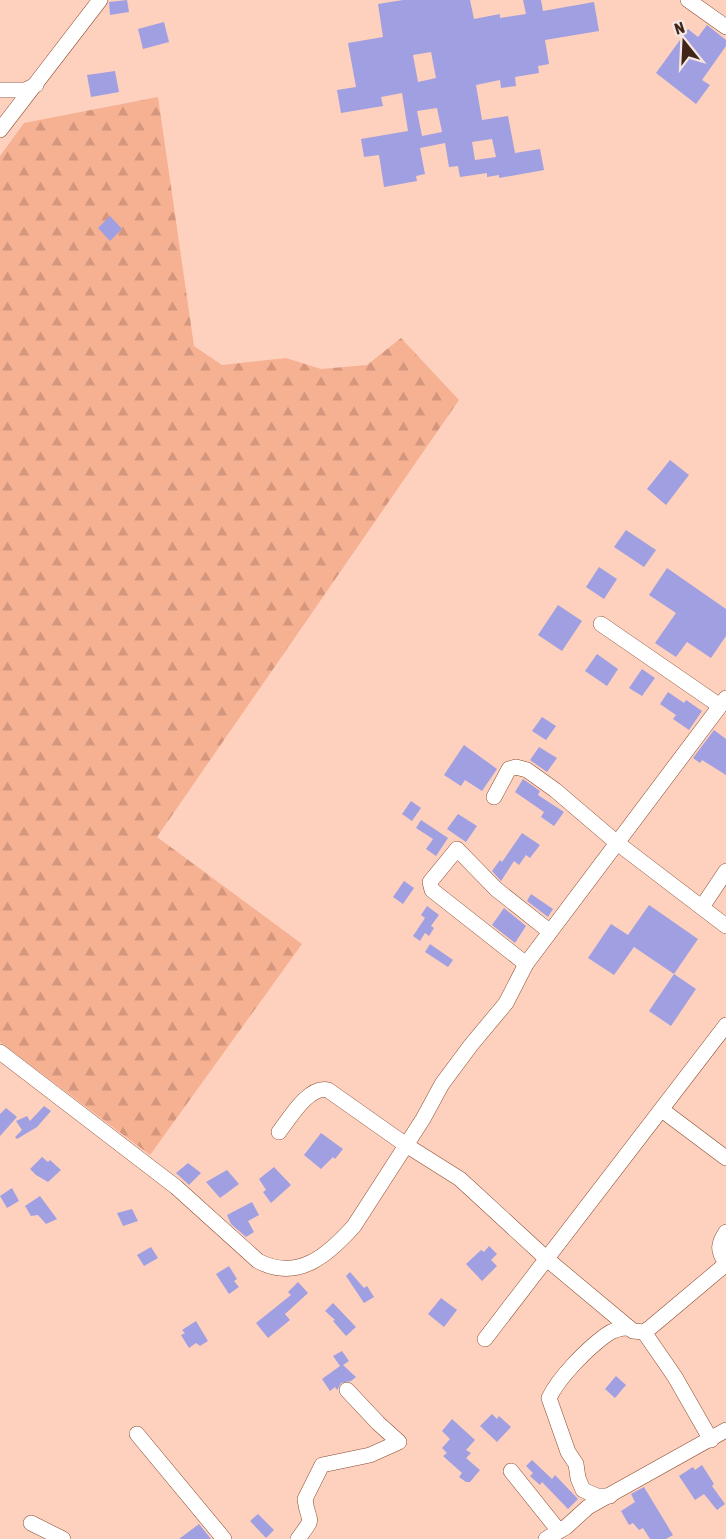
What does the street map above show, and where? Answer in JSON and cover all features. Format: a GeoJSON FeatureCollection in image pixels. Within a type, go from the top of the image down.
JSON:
{"type":"FeatureCollection","features":[{"type":"Feature","properties":{"kind":"street"},"geometry":{"type":"LineString","coordinates":[[0,130],[100,0]]}},
{"type":"Feature","properties":{"kind":"street"},"geometry":{"type":"LineString","coordinates":[[688,0],[726,27]]}},
{"type":"Feature","properties":{"kind":"street"},"geometry":{"type":"LineString","coordinates":[[0,90],[25,90],[36,85]]}},
{"type":"Feature","properties":{"kind":"street"},"geometry":{"type":"LineString","coordinates":[[0,1052],[168,1181],[250,1255],[270,1267],[284,1270],[302,1267],[341,1240],[369,1205],[442,1084],[506,1003],[526,964],[549,931],[723,702],[601,624]]}},
{"type":"Feature","properties":{"kind":"street"},"geometry":{"type":"LineString","coordinates":[[494,797],[509,769],[516,766],[521,767],[555,790],[616,842],[726,926]]}},
{"type":"Feature","properties":{"kind":"street"},"geometry":{"type":"LineString","coordinates":[[526,964],[432,890],[430,882],[457,849],[496,889],[549,931]]}},
{"type":"Feature","properties":{"kind":"street"},"geometry":{"type":"LineString","coordinates":[[702,907],[726,871]]}},
{"type":"Feature","properties":{"kind":"street"},"geometry":{"type":"LineString","coordinates":[[485,1339],[548,1260],[726,1025]]}},
{"type":"Feature","properties":{"kind":"street"},"geometry":{"type":"LineString","coordinates":[[279,1132],[310,1094],[324,1089],[350,1104],[406,1145],[460,1179],[548,1260],[628,1328],[639,1333],[644,1332],[683,1302],[726,1263],[719,1251],[719,1244],[726,1232]]}},
{"type":"Feature","properties":{"kind":"street"},"geometry":{"type":"LineString","coordinates":[[662,1110],[726,1158]]}},
{"type":"Feature","properties":{"kind":"street"},"geometry":{"type":"LineString","coordinates":[[610,1496],[597,1496],[584,1490],[549,1398],[576,1364],[607,1334],[628,1328]]}},
{"type":"Feature","properties":{"kind":"street"},"geometry":{"type":"LineString","coordinates":[[644,1332],[675,1377],[711,1440]]}},
{"type":"Feature","properties":{"kind":"street"},"geometry":{"type":"LineString","coordinates":[[298,1539],[310,1524],[311,1518],[305,1499],[322,1465],[370,1455],[399,1442],[347,1389]]}},
{"type":"Feature","properties":{"kind":"street"},"geometry":{"type":"LineString","coordinates":[[511,1472],[560,1534],[588,1507],[726,1431]]}},
{"type":"Feature","properties":{"kind":"street"},"geometry":{"type":"LineString","coordinates":[[137,1434],[224,1539]]}},
{"type":"Feature","properties":{"kind":"street"},"geometry":{"type":"LineString","coordinates":[[31,1522],[63,1539]]}},
{"type":"Feature","properties":{"kind":"green space"},"geometry":{"type":"Polygon","coordinates":[[[158,97],[194,346],[222,365],[286,358],[321,369],[367,365],[401,338],[459,400],[157,837],[302,944],[150,1155],[0,1042],[0,156],[24,123],[158,97]]]}},
{"type":"Feature","properties":{"kind":"building"},"geometry":{"type":"Polygon","coordinates":[[[127,0],[129,12],[110,15],[109,2],[127,0]]]}},
{"type":"Feature","properties":{"kind":"building"},"geometry":{"type":"Polygon","coordinates":[[[403,0],[470,0],[474,19],[500,14],[500,18],[526,14],[523,0],[541,0],[543,11],[594,2],[599,31],[545,40],[549,64],[538,66],[539,73],[515,77],[516,86],[501,88],[500,80],[476,85],[482,120],[508,116],[515,153],[540,149],[544,170],[499,178],[499,175],[487,177],[487,173],[460,177],[458,166],[449,167],[445,143],[420,148],[425,174],[416,176],[417,181],[384,187],[379,155],[364,157],[361,139],[408,131],[402,93],[381,97],[383,106],[341,113],[337,90],[356,87],[348,43],[383,37],[378,4],[403,0]],[[431,52],[413,55],[418,82],[436,78],[431,52]],[[437,108],[417,111],[422,136],[442,132],[437,108]],[[492,139],[472,142],[475,160],[496,157],[492,139]]]}},
{"type":"Feature","properties":{"kind":"building"},"geometry":{"type":"Polygon","coordinates":[[[164,22],[169,42],[143,49],[138,29],[164,22]]]}},
{"type":"Feature","properties":{"kind":"building"},"geometry":{"type":"Polygon","coordinates":[[[707,25],[726,40],[726,46],[702,80],[710,85],[696,104],[656,73],[688,29],[698,37],[707,25]]]}},
{"type":"Feature","properties":{"kind":"building"},"geometry":{"type":"Polygon","coordinates":[[[115,71],[119,92],[91,97],[87,75],[115,71]]]}},
{"type":"Feature","properties":{"kind":"building"},"geometry":{"type":"Polygon","coordinates":[[[110,216],[122,229],[110,241],[98,228],[110,216]]]}},
{"type":"Feature","properties":{"kind":"building"},"geometry":{"type":"Polygon","coordinates":[[[670,460],[689,475],[666,505],[647,489],[670,460]]]}},
{"type":"Feature","properties":{"kind":"building"},"geometry":{"type":"Polygon","coordinates":[[[626,530],[656,550],[644,567],[614,547],[626,530]]]}},
{"type":"Feature","properties":{"kind":"building"},"geometry":{"type":"Polygon","coordinates":[[[599,567],[617,579],[604,599],[586,587],[599,567]]]}},
{"type":"Feature","properties":{"kind":"building"},"geometry":{"type":"Polygon","coordinates":[[[667,568],[726,609],[726,636],[711,658],[687,642],[676,657],[655,643],[676,613],[649,595],[667,568]]]}},
{"type":"Feature","properties":{"kind":"building"},"geometry":{"type":"Polygon","coordinates":[[[558,605],[582,621],[562,651],[538,635],[558,605]]]}},
{"type":"Feature","properties":{"kind":"building"},"geometry":{"type":"Polygon","coordinates":[[[597,654],[618,669],[607,686],[585,671],[597,654]]]}},
{"type":"Feature","properties":{"kind":"building"},"geometry":{"type":"Polygon","coordinates":[[[642,669],[655,678],[642,696],[629,688],[642,669]]]}},
{"type":"Feature","properties":{"kind":"building"},"geometry":{"type":"Polygon","coordinates":[[[668,692],[702,711],[689,730],[673,719],[676,715],[660,704],[668,692]]]}},
{"type":"Feature","properties":{"kind":"building"},"geometry":{"type":"Polygon","coordinates":[[[542,717],[556,726],[546,740],[532,731],[542,717]]]}},
{"type":"Feature","properties":{"kind":"building"},"geometry":{"type":"Polygon","coordinates":[[[714,730],[726,739],[726,775],[702,760],[700,763],[693,758],[714,730]]]}},
{"type":"Feature","properties":{"kind":"building"},"geometry":{"type":"Polygon","coordinates":[[[464,745],[497,769],[482,791],[465,780],[461,786],[444,775],[464,745]]]}},
{"type":"Feature","properties":{"kind":"building"},"geometry":{"type":"Polygon","coordinates":[[[539,747],[557,758],[547,772],[530,760],[539,747]]]}},
{"type":"Feature","properties":{"kind":"building"},"geometry":{"type":"Polygon","coordinates":[[[523,779],[540,791],[538,795],[564,812],[554,826],[541,817],[544,812],[515,792],[523,779]]]}},
{"type":"Feature","properties":{"kind":"building"},"geometry":{"type":"Polygon","coordinates":[[[411,801],[421,808],[412,821],[402,814],[411,801]]]}},
{"type":"Feature","properties":{"kind":"building"},"geometry":{"type":"Polygon","coordinates":[[[458,814],[477,826],[466,842],[447,829],[458,814]]]}},
{"type":"Feature","properties":{"kind":"building"},"geometry":{"type":"Polygon","coordinates":[[[421,820],[448,838],[436,856],[426,849],[433,839],[416,828],[421,820]]]}},
{"type":"Feature","properties":{"kind":"building"},"geometry":{"type":"Polygon","coordinates":[[[522,833],[540,845],[530,858],[526,855],[519,865],[514,861],[501,881],[492,871],[500,860],[502,862],[522,833]]]}},
{"type":"Feature","properties":{"kind":"building"},"geometry":{"type":"Polygon","coordinates":[[[404,881],[414,888],[403,904],[393,897],[404,881]]]}},
{"type":"Feature","properties":{"kind":"building"},"geometry":{"type":"Polygon","coordinates":[[[531,894],[553,909],[548,917],[527,901],[531,894]]]}},
{"type":"Feature","properties":{"kind":"building"},"geometry":{"type":"Polygon","coordinates":[[[649,905],[698,939],[674,974],[634,947],[614,975],[588,958],[611,924],[628,935],[649,905]]]}},
{"type":"Feature","properties":{"kind":"building"},"geometry":{"type":"Polygon","coordinates":[[[427,906],[439,915],[431,926],[434,928],[429,936],[425,933],[420,941],[413,936],[425,918],[421,915],[427,906]]]}},
{"type":"Feature","properties":{"kind":"building"},"geometry":{"type":"Polygon","coordinates":[[[504,908],[526,926],[515,943],[492,925],[504,908]]]}},
{"type":"Feature","properties":{"kind":"building"},"geometry":{"type":"Polygon","coordinates":[[[430,944],[453,960],[448,967],[425,952],[430,944]]]}},
{"type":"Feature","properties":{"kind":"building"},"geometry":{"type":"Polygon","coordinates":[[[674,974],[696,989],[671,1026],[649,1011],[674,974]]]}},
{"type":"Feature","properties":{"kind":"building"},"geometry":{"type":"Polygon","coordinates":[[[44,1106],[51,1111],[37,1127],[17,1139],[15,1137],[22,1130],[16,1121],[27,1116],[30,1121],[44,1106]]]}},
{"type":"Feature","properties":{"kind":"building"},"geometry":{"type":"Polygon","coordinates":[[[6,1108],[17,1117],[0,1136],[0,1114],[6,1108]]]}},
{"type":"Feature","properties":{"kind":"building"},"geometry":{"type":"Polygon","coordinates":[[[321,1133],[343,1149],[335,1159],[333,1157],[321,1169],[304,1155],[321,1133]]]}},
{"type":"Feature","properties":{"kind":"building"},"geometry":{"type":"Polygon","coordinates":[[[42,1157],[48,1162],[50,1160],[61,1170],[48,1182],[30,1169],[42,1157]]]}},
{"type":"Feature","properties":{"kind":"building"},"geometry":{"type":"Polygon","coordinates":[[[188,1163],[201,1173],[189,1185],[176,1173],[188,1163]]]}},
{"type":"Feature","properties":{"kind":"building"},"geometry":{"type":"Polygon","coordinates":[[[274,1167],[291,1185],[271,1203],[263,1192],[266,1190],[259,1179],[274,1167]]]}},
{"type":"Feature","properties":{"kind":"building"},"geometry":{"type":"Polygon","coordinates":[[[227,1170],[239,1184],[220,1198],[206,1182],[227,1170]]]}},
{"type":"Feature","properties":{"kind":"building"},"geometry":{"type":"Polygon","coordinates":[[[12,1188],[19,1201],[7,1208],[0,1196],[12,1188]]]}},
{"type":"Feature","properties":{"kind":"building"},"geometry":{"type":"Polygon","coordinates":[[[40,1196],[57,1219],[46,1224],[38,1215],[31,1216],[25,1206],[40,1196]]]}},
{"type":"Feature","properties":{"kind":"building"},"geometry":{"type":"Polygon","coordinates":[[[252,1202],[259,1215],[248,1221],[254,1232],[246,1237],[231,1224],[227,1215],[252,1202]]]}},
{"type":"Feature","properties":{"kind":"building"},"geometry":{"type":"Polygon","coordinates":[[[132,1209],[138,1221],[123,1226],[117,1213],[132,1209]]]}},
{"type":"Feature","properties":{"kind":"building"},"geometry":{"type":"Polygon","coordinates":[[[489,1246],[497,1254],[491,1260],[497,1266],[482,1281],[466,1264],[489,1246]]]}},
{"type":"Feature","properties":{"kind":"building"},"geometry":{"type":"Polygon","coordinates":[[[151,1247],[158,1258],[144,1266],[137,1255],[151,1247]]]}},
{"type":"Feature","properties":{"kind":"building"},"geometry":{"type":"Polygon","coordinates":[[[229,1266],[237,1279],[234,1281],[239,1287],[229,1294],[216,1274],[229,1266]]]}},
{"type":"Feature","properties":{"kind":"building"},"geometry":{"type":"Polygon","coordinates":[[[350,1272],[364,1288],[367,1286],[374,1297],[364,1303],[346,1276],[350,1272]]]}},
{"type":"Feature","properties":{"kind":"building"},"geometry":{"type":"Polygon","coordinates":[[[298,1282],[308,1293],[285,1314],[290,1320],[268,1338],[256,1323],[291,1295],[288,1292],[298,1282]]]}},
{"type":"Feature","properties":{"kind":"building"},"geometry":{"type":"Polygon","coordinates":[[[441,1298],[457,1310],[444,1327],[428,1314],[441,1298]]]}},
{"type":"Feature","properties":{"kind":"building"},"geometry":{"type":"Polygon","coordinates":[[[333,1303],[356,1327],[346,1336],[333,1321],[335,1320],[325,1311],[333,1303]]]}},
{"type":"Feature","properties":{"kind":"building"},"geometry":{"type":"Polygon","coordinates":[[[196,1321],[208,1341],[200,1346],[196,1343],[189,1348],[181,1335],[185,1333],[182,1330],[196,1321]]]}},
{"type":"Feature","properties":{"kind":"building"},"geometry":{"type":"Polygon","coordinates":[[[342,1351],[349,1361],[343,1365],[356,1377],[351,1381],[341,1383],[337,1390],[335,1387],[330,1391],[322,1379],[340,1366],[333,1356],[342,1351]]]}},
{"type":"Feature","properties":{"kind":"building"},"geometry":{"type":"Polygon","coordinates":[[[616,1376],[626,1385],[615,1398],[605,1389],[616,1376]]]}},
{"type":"Feature","properties":{"kind":"building"},"geometry":{"type":"Polygon","coordinates":[[[492,1414],[497,1419],[499,1416],[511,1427],[497,1442],[480,1426],[492,1414]]]}},
{"type":"Feature","properties":{"kind":"building"},"geometry":{"type":"Polygon","coordinates":[[[452,1419],[475,1440],[466,1450],[471,1453],[466,1458],[480,1470],[470,1482],[459,1477],[462,1473],[443,1456],[447,1453],[442,1448],[450,1439],[442,1431],[452,1419]]]}},
{"type":"Feature","properties":{"kind":"building"},"geometry":{"type":"Polygon","coordinates":[[[532,1460],[552,1479],[555,1475],[578,1499],[568,1509],[542,1482],[540,1485],[530,1476],[533,1473],[526,1466],[532,1460]]]}},
{"type":"Feature","properties":{"kind":"building"},"geometry":{"type":"Polygon","coordinates":[[[702,1465],[714,1484],[712,1486],[725,1504],[717,1510],[704,1494],[695,1500],[679,1476],[693,1467],[695,1470],[702,1465]]]}},
{"type":"Feature","properties":{"kind":"building"},"geometry":{"type":"Polygon","coordinates":[[[644,1487],[673,1535],[666,1539],[650,1539],[643,1528],[639,1530],[633,1523],[629,1525],[621,1511],[635,1502],[631,1494],[644,1487]]]}},
{"type":"Feature","properties":{"kind":"building"},"geometry":{"type":"Polygon","coordinates":[[[258,1514],[274,1530],[266,1538],[250,1521],[258,1514]]]}},
{"type":"Feature","properties":{"kind":"building"},"geometry":{"type":"Polygon","coordinates":[[[199,1524],[211,1539],[179,1539],[199,1524]]]}}]}
